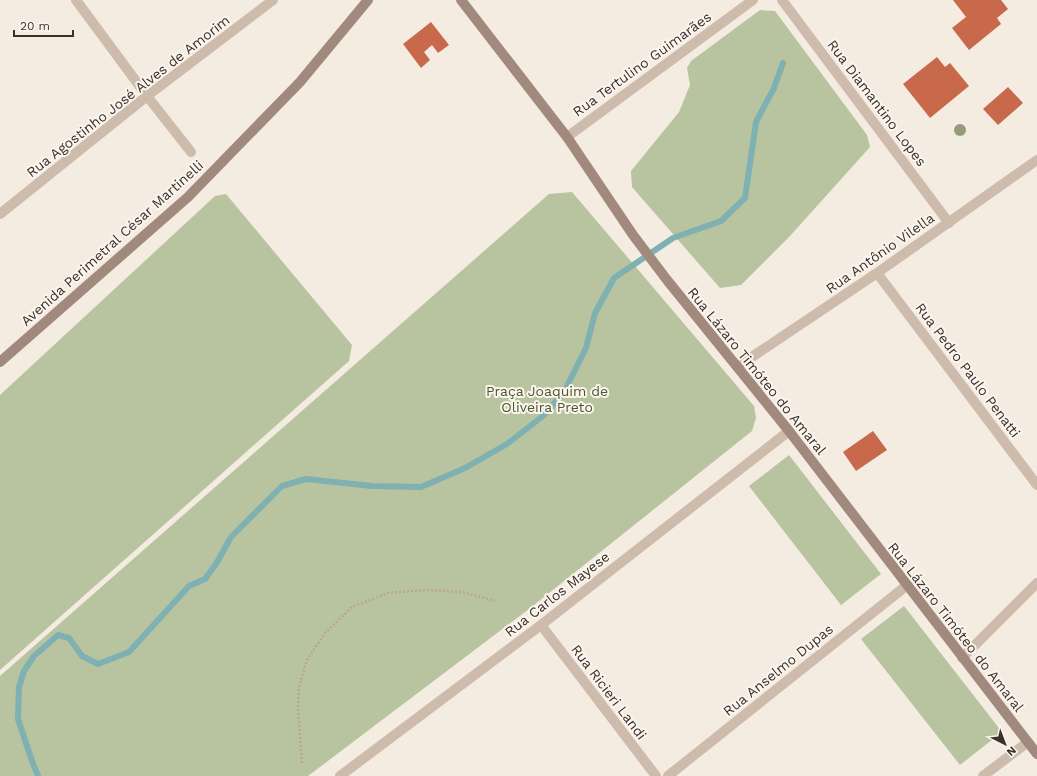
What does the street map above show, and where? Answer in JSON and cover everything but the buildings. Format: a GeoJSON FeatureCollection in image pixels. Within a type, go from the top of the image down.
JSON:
{"type":"FeatureCollection","features":[{"type":"Feature","properties":{"kind":"main road","name":"Avenida Perimetral César Martinelli"},"geometry":{"type":"LineString","coordinates":[[0,362],[188,197],[300,82],[368,0]]}},
{"type":"Feature","properties":{"kind":"main road","name":"Rua Lázaro Timóteo do Amaral"},"geometry":{"type":"LineString","coordinates":[[461,0],[567,137],[633,235],[667,280],[789,431],[906,586],[1037,754]]}},
{"type":"Feature","properties":{"kind":"street"},"geometry":{"type":"LineString","coordinates":[[76,0],[147,96],[191,152]]}},
{"type":"Feature","properties":{"kind":"street","name":"Rua Agostinho José Alves de Amorim"},"geometry":{"type":"LineString","coordinates":[[0,214],[147,96],[273,0]]}},
{"type":"Feature","properties":{"kind":"street","name":"Rua Tertulino Guimarães"},"geometry":{"type":"LineString","coordinates":[[567,137],[753,0]]}},
{"type":"Feature","properties":{"kind":"street","name":"Rua Diamantino Lopes"},"geometry":{"type":"LineString","coordinates":[[782,0],[949,223]]}},
{"type":"Feature","properties":{"kind":"street","name":"Rua Antônio Vilella"},"geometry":{"type":"LineString","coordinates":[[737,367],[877,273],[1037,160]]}},
{"type":"Feature","properties":{"kind":"street","name":"Rua Pedro Paulo Penatti"},"geometry":{"type":"LineString","coordinates":[[877,273],[1037,484]]}},
{"type":"Feature","properties":{"kind":"street","name":"Rua Carlos Mayese"},"geometry":{"type":"LineString","coordinates":[[340,776],[541,626],[789,431]]}},
{"type":"Feature","properties":{"kind":"street"},"geometry":{"type":"LineString","coordinates":[[962,658],[1037,583]]}},
{"type":"Feature","properties":{"kind":"street","name":"Rua Anselmo Dupas"},"geometry":{"type":"LineString","coordinates":[[668,776],[906,586]]}},
{"type":"Feature","properties":{"kind":"street","name":"Rua Ricieri Landi"},"geometry":{"type":"LineString","coordinates":[[541,626],[656,776]]}},
{"type":"Feature","properties":{"kind":"street"},"geometry":{"type":"LineString","coordinates":[[983,776],[1028,742]]}},
{"type":"Feature","properties":{"kind":"path"},"geometry":{"type":"LineString","coordinates":[[302,763],[298,710],[299,687],[307,660],[324,633],[352,608],[388,592],[426,590],[462,592],[495,601]]}},
{"type":"Feature","properties":{"kind":"green space"},"geometry":{"type":"Polygon","coordinates":[[[760,10],[775,11],[867,135],[870,147],[790,236],[741,285],[720,288],[632,187],[631,171],[679,112],[690,85],[687,68],[691,61],[760,10]]]}},
{"type":"Feature","properties":{"kind":"green space","name":"Praça Joaquim de Oliveira Preto"},"geometry":{"type":"Polygon","coordinates":[[[572,192],[754,406],[756,418],[752,431],[529,609],[308,776],[0,776],[0,676],[549,194],[572,192]]]}},
{"type":"Feature","properties":{"kind":"green space"},"geometry":{"type":"Polygon","coordinates":[[[226,194],[352,345],[349,361],[0,670],[0,395],[215,196],[226,194]]]}},
{"type":"Feature","properties":{"kind":"green space"},"geometry":{"type":"Polygon","coordinates":[[[789,455],[881,574],[841,605],[749,486],[789,455]]]}},
{"type":"Feature","properties":{"kind":"green space"},"geometry":{"type":"Polygon","coordinates":[[[904,606],[1002,732],[960,765],[861,639],[904,606]]]}},
{"type":"Feature","properties":{"kind":"waterway"},"geometry":{"type":"LineString","coordinates":[[38,776],[18,719],[19,687],[24,671],[34,656],[58,635],[69,638],[82,656],[98,664],[129,652],[189,586],[205,579],[216,564],[231,537],[282,486],[306,479],[372,486],[421,487],[465,468],[507,444],[543,416],[564,392],[586,348],[595,313],[614,278],[673,238],[721,221],[745,198],[756,122],[774,88],[783,63]]}}]}
